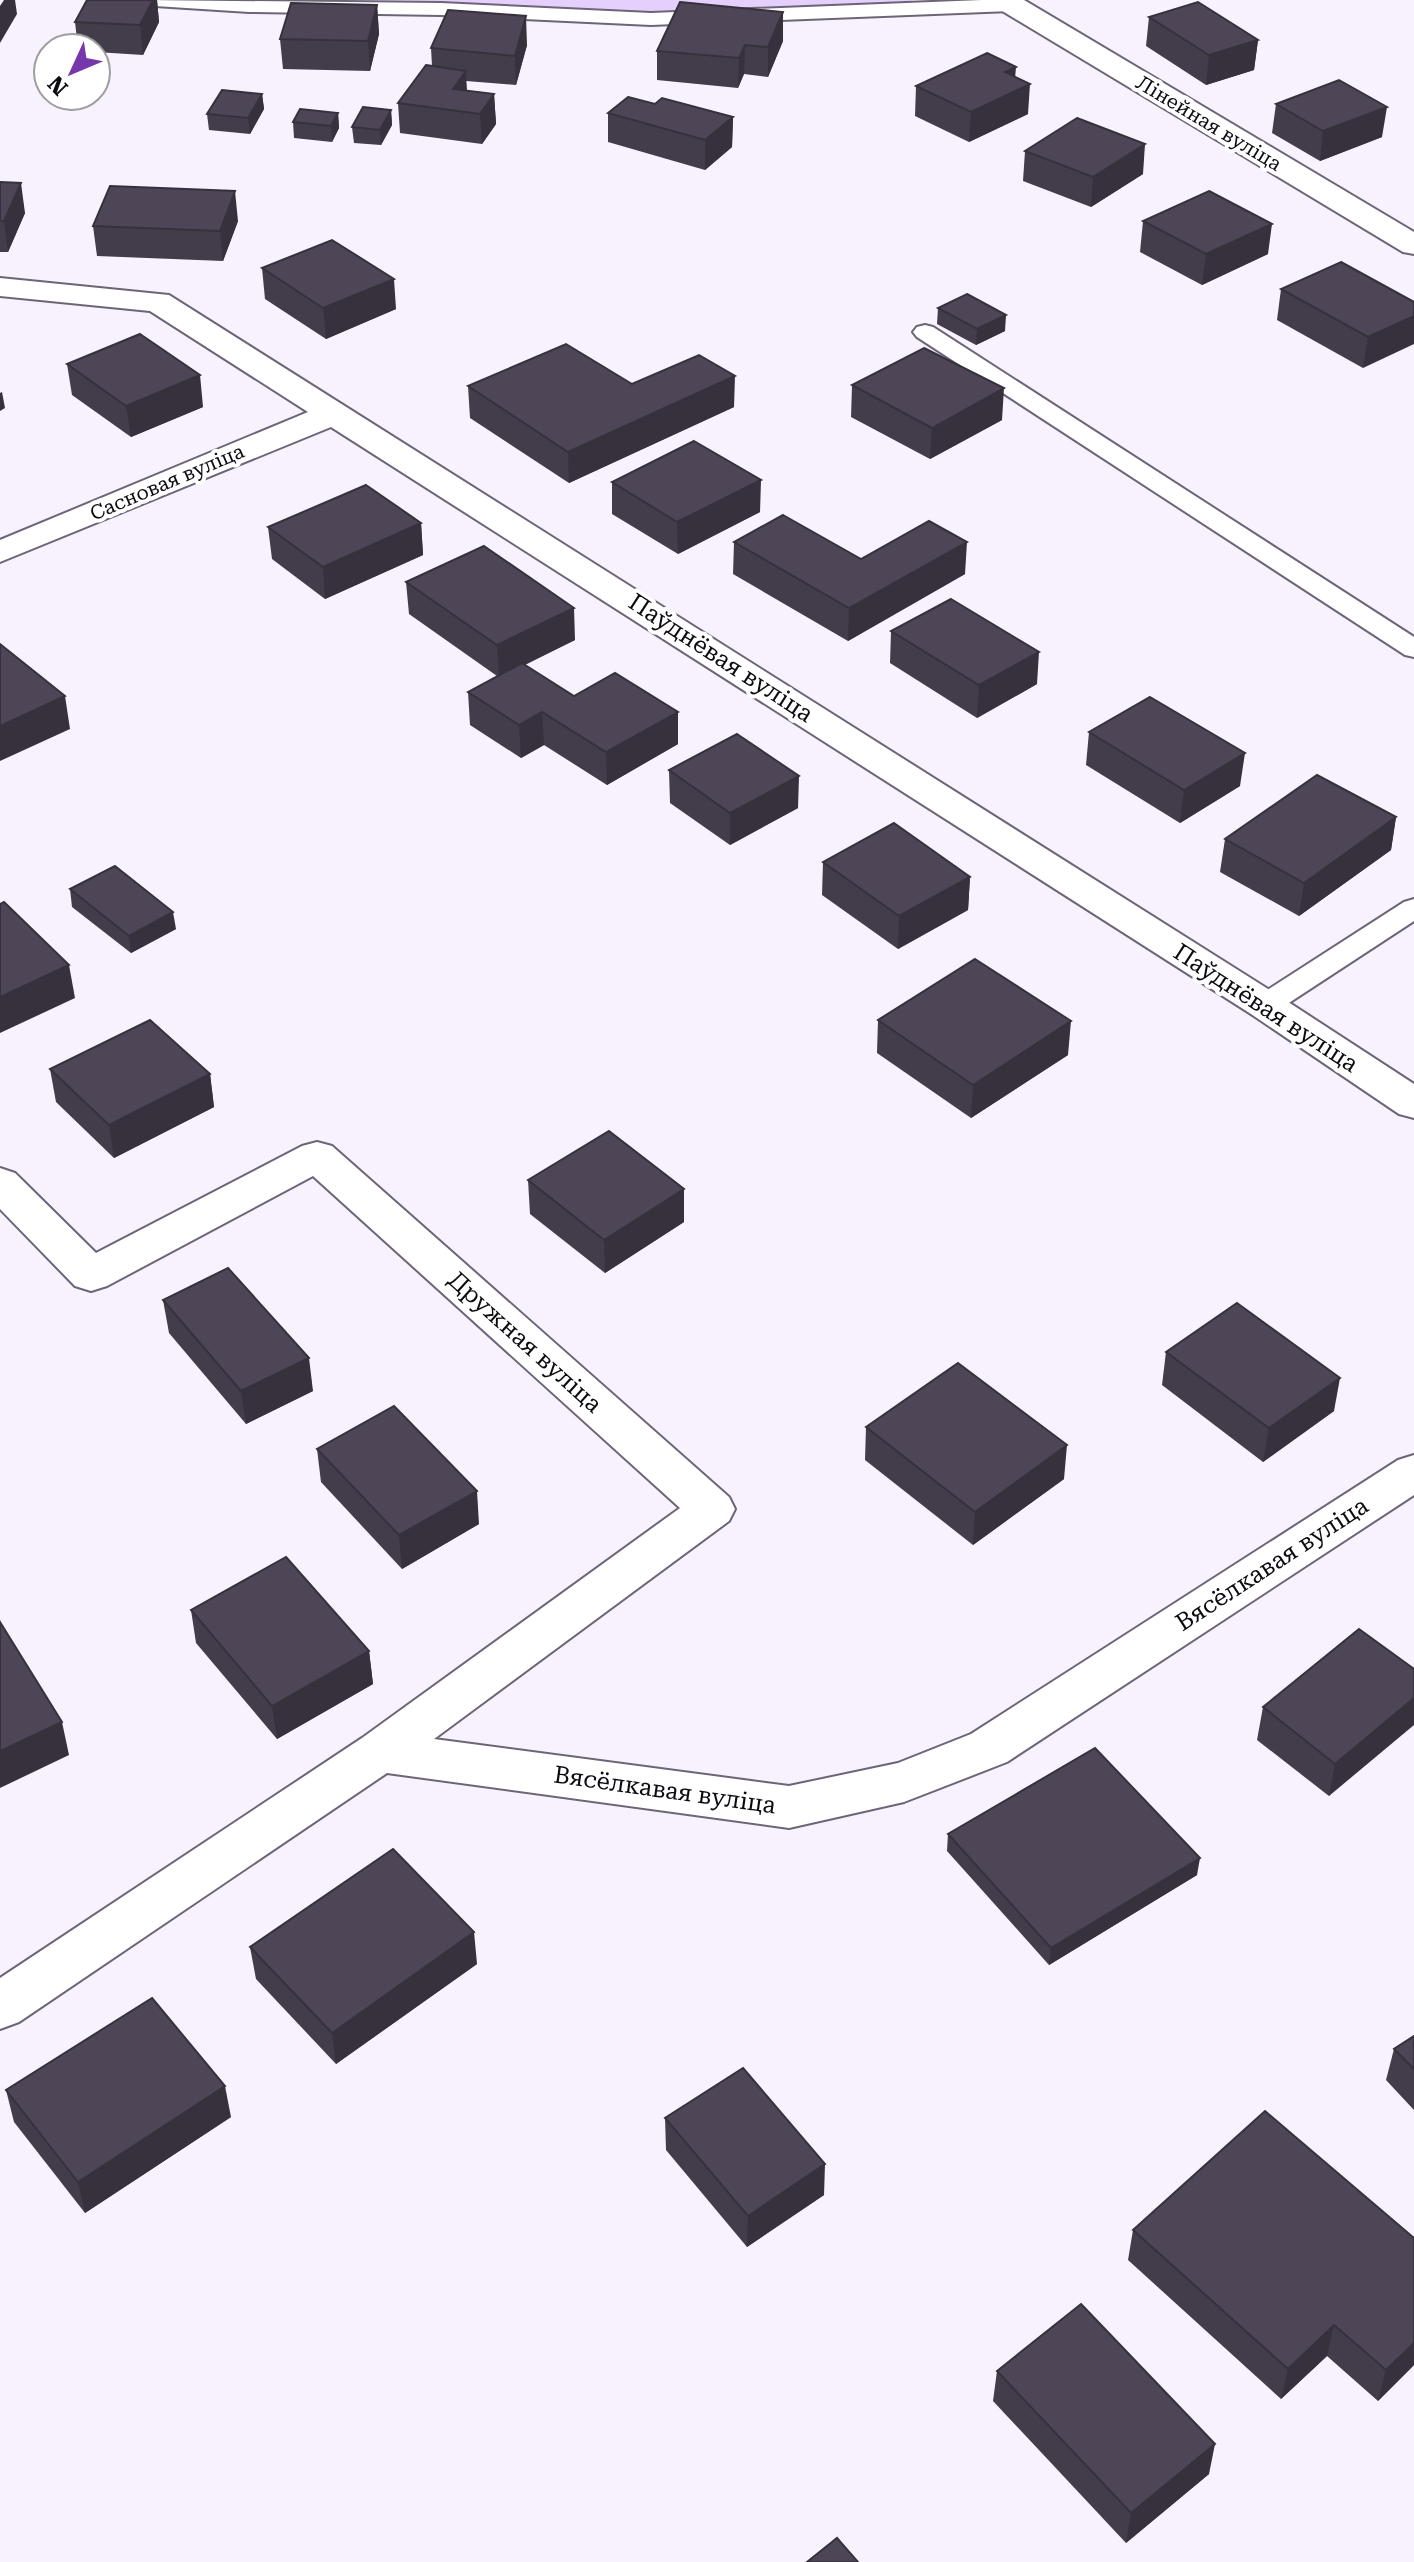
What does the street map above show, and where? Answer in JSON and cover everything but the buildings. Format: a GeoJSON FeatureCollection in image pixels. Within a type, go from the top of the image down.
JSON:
{"type":"FeatureCollection","features":[{"type":"Feature","properties":{"kind":"street","name":"Лінейная вуліца"},"geometry":{"type":"LineString","coordinates":[[1008,2],[1414,245]]}},
{"type":"Feature","properties":{"kind":"street","name":"Паўднёвая вуліца"},"geometry":{"type":"LineString","coordinates":[[0,287],[158,302],[1265,1005],[1414,1104]]}},
{"type":"Feature","properties":{"kind":"street","name":"Сасновая вуліца"},"geometry":{"type":"LineString","coordinates":[[0,552],[335,413]]}},
{"type":"Feature","properties":{"kind":"street","name":"Дружная вуліца"},"geometry":{"type":"LineString","coordinates":[[0,1183],[91,1275],[317,1156],[712,1509],[380,1752]]}},
{"type":"Feature","properties":{"kind":"street","name":"Вясёлкавая вуліца"},"geometry":{"type":"LineString","coordinates":[[380,1752],[789,1807],[904,1782],[989,1748],[1414,1472]]}},
{"type":"Feature","properties":{"kind":"street"},"geometry":{"type":"LineString","coordinates":[[0,2006],[380,1752]]}},
{"type":"Feature","properties":{"kind":"lane"},"geometry":{"type":"LineString","coordinates":[[155,0],[249,6],[442,4],[651,19],[1008,2]]}},
{"type":"Feature","properties":{"kind":"lane"},"geometry":{"type":"LineString","coordinates":[[925,332],[1414,649]]}},
{"type":"Feature","properties":{"kind":"lane"},"geometry":{"type":"LineString","coordinates":[[1265,1005],[1414,908]]}},
{"type":"Feature","properties":{"kind":"shaded area"},"geometry":{"type":"Polygon","coordinates":[[[249,0],[912,1],[653,14],[443,4],[249,0]]]}}]}
